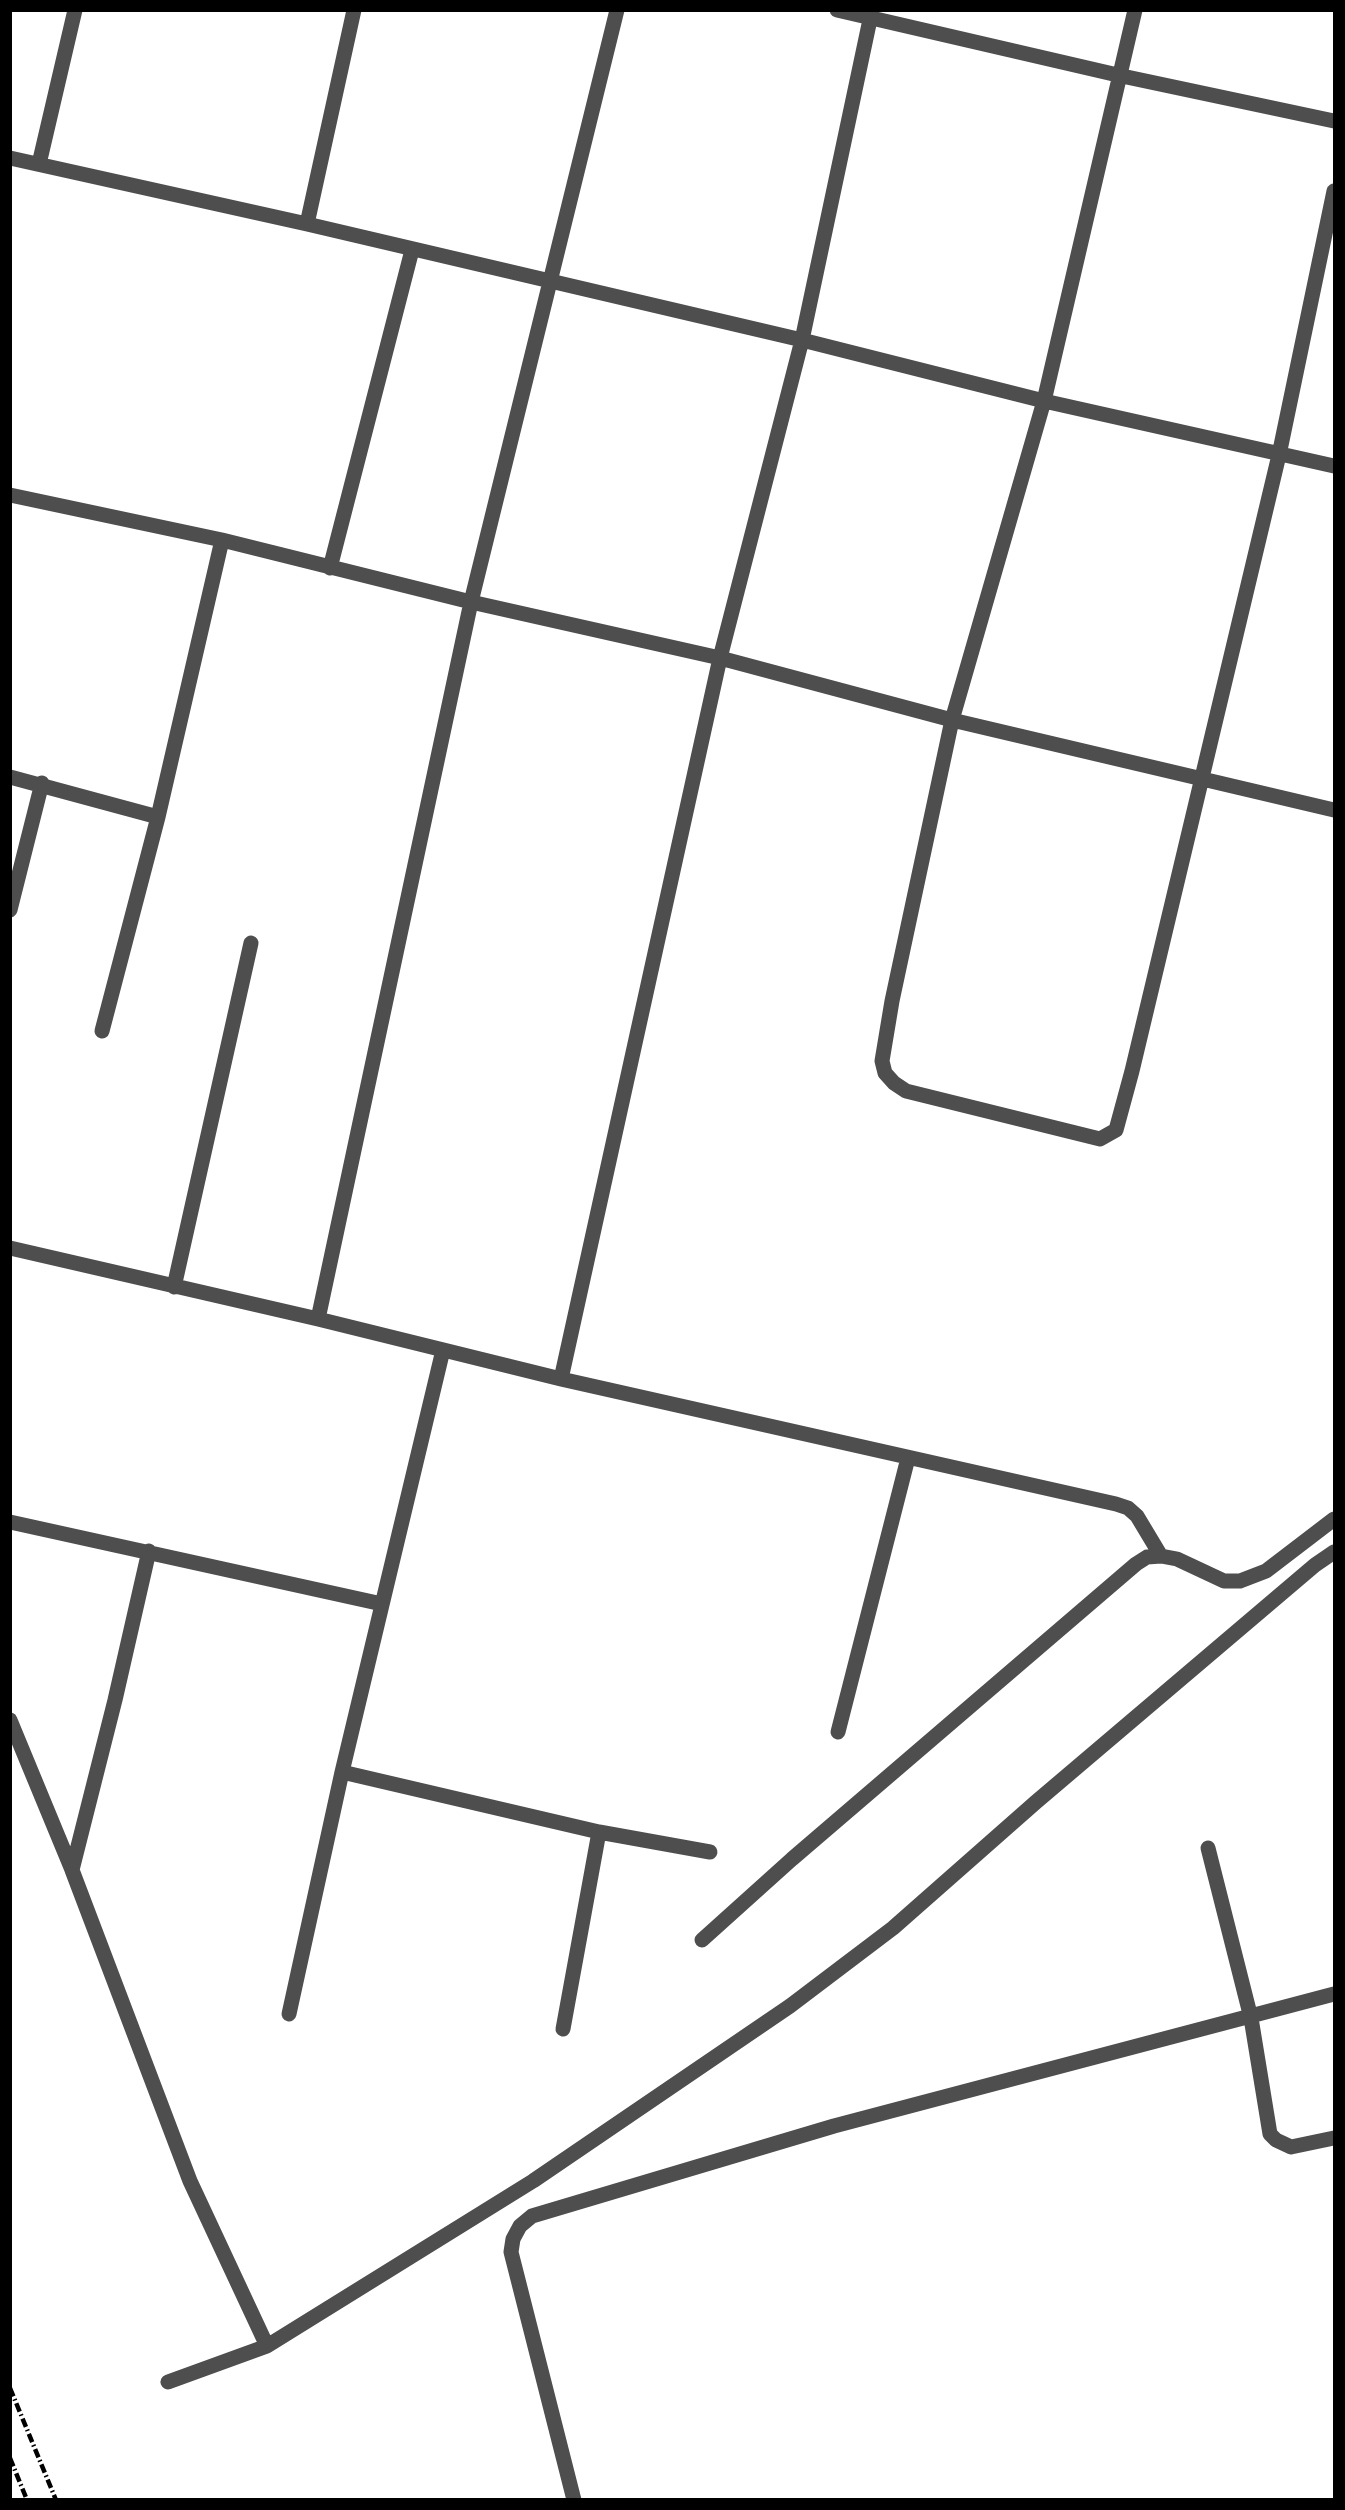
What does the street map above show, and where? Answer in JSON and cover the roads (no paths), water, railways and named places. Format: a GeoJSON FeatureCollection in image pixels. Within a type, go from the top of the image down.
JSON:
{"type":"FeatureCollection","features":[{"type":"Feature","properties":{"kind":"street"},"geometry":{"type":"LineString","coordinates":[[39,164],[75,10]]}},
{"type":"Feature","properties":{"kind":"street"},"geometry":{"type":"LineString","coordinates":[[307,224],[354,10]]}},
{"type":"Feature","properties":{"kind":"street"},"geometry":{"type":"LineString","coordinates":[[318,1319],[471,602],[617,10]]}},
{"type":"Feature","properties":{"kind":"street"},"geometry":{"type":"LineString","coordinates":[[837,10],[871,14],[1122,76],[1335,121]]}},
{"type":"Feature","properties":{"kind":"street"},"geometry":{"type":"LineString","coordinates":[[1136,10],[1044,401],[952,720],[892,1001],[882,1061],[885,1072],[894,1083],[906,1091],[1100,1139],[1116,1130],[1121,1118],[1279,454],[1335,191]]}},
{"type":"Feature","properties":{"kind":"street"},"geometry":{"type":"LineString","coordinates":[[561,1379],[720,658],[802,340],[871,14]]}},
{"type":"Feature","properties":{"kind":"street"},"geometry":{"type":"LineString","coordinates":[[10,158],[307,224],[802,340],[1044,401],[1335,466]]}},
{"type":"Feature","properties":{"kind":"street"},"geometry":{"type":"LineString","coordinates":[[330,568],[412,250]]}},
{"type":"Feature","properties":{"kind":"street"},"geometry":{"type":"LineString","coordinates":[[10,495],[222,540],[471,602],[720,658],[952,720],[1335,810]]}},
{"type":"Feature","properties":{"kind":"street"},"geometry":{"type":"LineString","coordinates":[[102,1031],[158,817],[222,540]]}},
{"type":"Feature","properties":{"kind":"street"},"geometry":{"type":"LineString","coordinates":[[10,777],[42,783],[158,817]]}},
{"type":"Feature","properties":{"kind":"street"},"geometry":{"type":"LineString","coordinates":[[10,910],[42,783]]}},
{"type":"Feature","properties":{"kind":"street"},"geometry":{"type":"LineString","coordinates":[[174,1287],[250,943]]}},
{"type":"Feature","properties":{"kind":"street"},"geometry":{"type":"LineString","coordinates":[[10,1248],[318,1319],[561,1379],[1128,1508],[1137,1516],[1161,1556]]}},
{"type":"Feature","properties":{"kind":"street"},"geometry":{"type":"LineString","coordinates":[[289,2014],[342,1772],[443,1350]]}},
{"type":"Feature","properties":{"kind":"street"},"geometry":{"type":"LineString","coordinates":[[838,1732],[908,1458]]}},
{"type":"Feature","properties":{"kind":"street"},"geometry":{"type":"LineString","coordinates":[[702,1940],[792,1859],[1118,1577],[1147,1557],[1161,1556],[1177,1559],[1224,1581],[1240,1581],[1266,1571],[1335,1519]]}},
{"type":"Feature","properties":{"kind":"street"},"geometry":{"type":"LineString","coordinates":[[10,1522],[382,1604]]}},
{"type":"Feature","properties":{"kind":"street"},"geometry":{"type":"LineString","coordinates":[[72,1870],[116,1700],[149,1551]]}},
{"type":"Feature","properties":{"kind":"street"},"geometry":{"type":"LineString","coordinates":[[168,2382],[267,2346],[533,2181],[790,2006],[893,1928],[1036,1802],[1315,1565],[1335,1552]]}},
{"type":"Feature","properties":{"kind":"street"},"geometry":{"type":"LineString","coordinates":[[10,1720],[72,1870],[190,2181],[267,2346]]}},
{"type":"Feature","properties":{"kind":"street"},"geometry":{"type":"LineString","coordinates":[[342,1772],[598,1832],[710,1852]]}},
{"type":"Feature","properties":{"kind":"street"},"geometry":{"type":"LineString","coordinates":[[563,2029],[598,1832]]}},
{"type":"Feature","properties":{"kind":"street"},"geometry":{"type":"LineString","coordinates":[[1208,1848],[1251,2018],[1270,2134],[1276,2140],[1291,2147],[1335,2138]]}},
{"type":"Feature","properties":{"kind":"street"},"geometry":{"type":"LineString","coordinates":[[574,2499],[511,2252],[513,2239],[520,2226],[532,2217],[834,2126],[1335,1995]]}},
{"type":"Feature","properties":{"kind":"railway"},"geometry":{"type":"LineString","coordinates":[[10,2388],[56,2500]]}},
{"type":"Feature","properties":{"kind":"railway"},"geometry":{"type":"LineString","coordinates":[[10,2458],[27,2500]]}}]}
